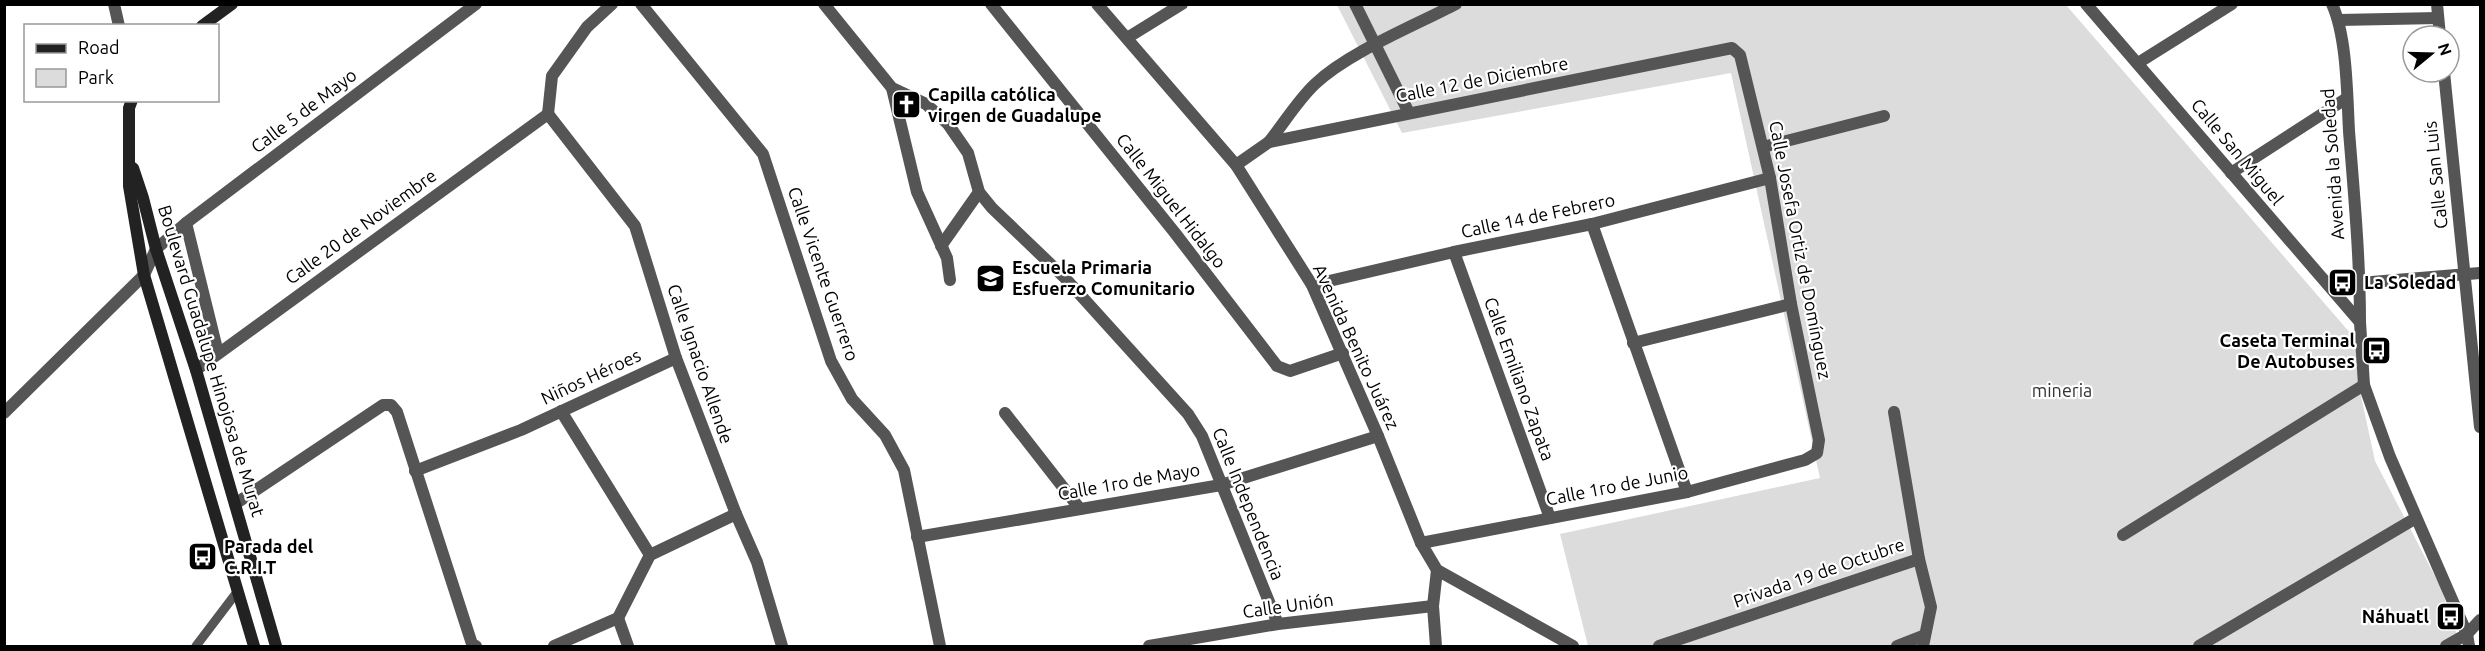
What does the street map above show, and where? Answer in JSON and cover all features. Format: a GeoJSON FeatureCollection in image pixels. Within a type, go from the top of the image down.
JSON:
{"type":"FeatureCollection","features":[{"type":"Feature","properties":{"kind":"main road"},"geometry":{"type":"LineString","coordinates":[[205,24],[232,4]]}},
{"type":"Feature","properties":{"kind":"main road","name":"Boulevard Guadalupe Hinojosa de Murat"},"geometry":{"type":"LineString","coordinates":[[131,102],[129,108],[128,155],[131,195],[144,275],[254,646]]}},
{"type":"Feature","properties":{"kind":"main road","name":"Boulevard Guadalupe Hinojosa de Murat"},"geometry":{"type":"LineString","coordinates":[[128,155],[196,370],[276,646]]}},
{"type":"Feature","properties":{"kind":"street"},"geometry":{"type":"LineString","coordinates":[[114,4],[119,24]]}},
{"type":"Feature","properties":{"kind":"street","name":"Calle 5 de Mayo"},"geometry":{"type":"LineString","coordinates":[[156,249],[186,223],[476,4]]}},
{"type":"Feature","properties":{"kind":"street"},"geometry":{"type":"LineString","coordinates":[[548,114],[552,76],[587,27],[612,4]]}},
{"type":"Feature","properties":{"kind":"street","name":"Calle Vicente Guerrero"},"geometry":{"type":"LineString","coordinates":[[641,4],[762,154],[831,361],[852,399],[885,435],[904,470],[940,646]]}},
{"type":"Feature","properties":{"kind":"street","name":"Calle Independencia"},"geometry":{"type":"LineString","coordinates":[[824,4],[892,88],[926,104],[948,124],[968,153],[978,192],[1065,278],[1188,414],[1202,436],[1278,624]]}},
{"type":"Feature","properties":{"kind":"street","name":"Calle Miguel Hidalgo"},"geometry":{"type":"LineString","coordinates":[[991,4],[1175,233],[1277,366],[1290,371],[1343,353]]}},
{"type":"Feature","properties":{"kind":"street","name":"Avenida Benito Juárez"},"geometry":{"type":"LineString","coordinates":[[1097,4],[1236,165],[1312,285],[1343,353],[1421,543],[1437,570]]}},
{"type":"Feature","properties":{"kind":"street"},"geometry":{"type":"LineString","coordinates":[[1127,38],[1182,4]]}},
{"type":"Feature","properties":{"kind":"street"},"geometry":{"type":"LineString","coordinates":[[1355,4],[1409,113]]}},
{"type":"Feature","properties":{"kind":"street"},"geometry":{"type":"LineString","coordinates":[[1269,142],[1314,84],[1334,69],[1375,45],[1456,4]]}},
{"type":"Feature","properties":{"kind":"street","name":"Calle San Miguel"},"geometry":{"type":"LineString","coordinates":[[2086,4],[2360,322]]}},
{"type":"Feature","properties":{"kind":"street"},"geometry":{"type":"LineString","coordinates":[[2138,63],[2232,4]]}},
{"type":"Feature","properties":{"kind":"street","name":"Avenida la Soledad"},"geometry":{"type":"LineString","coordinates":[[2332,4],[2338,20],[2347,98],[2360,283],[2364,385],[2416,518],[2442,573],[2468,640]]}},
{"type":"Feature","properties":{"kind":"street"},"geometry":{"type":"LineString","coordinates":[[2437,4],[2439,24]]}},
{"type":"Feature","properties":{"kind":"street"},"geometry":{"type":"LineString","coordinates":[[2338,20],[2438,18]]}},
{"type":"Feature","properties":{"kind":"street","name":"Calle 12 de Diciembre"},"geometry":{"type":"LineString","coordinates":[[1236,165],[1269,142],[1732,48],[1740,55]]}},
{"type":"Feature","properties":{"kind":"street","name":"Calle Josefa Ortiz de Domínguez"},"geometry":{"type":"LineString","coordinates":[[1740,55],[1770,178],[1791,304],[1819,440],[1817,453]]}},
{"type":"Feature","properties":{"kind":"street","name":"Calle San Luis"},"geometry":{"type":"LineString","coordinates":[[2445,84],[2481,427]]}},
{"type":"Feature","properties":{"kind":"street"},"geometry":{"type":"LineString","coordinates":[[892,88],[917,192],[947,258],[950,280]]}},
{"type":"Feature","properties":{"kind":"street"},"geometry":{"type":"LineString","coordinates":[[2230,173],[2347,98]]}},
{"type":"Feature","properties":{"kind":"street","name":"Calle 20 de Noviembre"},"geometry":{"type":"LineString","coordinates":[[196,370],[548,114]]}},
{"type":"Feature","properties":{"kind":"street","name":"Calle Ignacio Allende"},"geometry":{"type":"LineString","coordinates":[[548,114],[634,226],[676,358],[735,514],[757,562],[782,646]]}},
{"type":"Feature","properties":{"kind":"street"},"geometry":{"type":"LineString","coordinates":[[1763,147],[1884,116]]}},
{"type":"Feature","properties":{"kind":"street","name":"Calle 14 de Febrero"},"geometry":{"type":"LineString","coordinates":[[1312,285],[1454,252],[1592,224],[1770,178]]}},
{"type":"Feature","properties":{"kind":"street"},"geometry":{"type":"LineString","coordinates":[[941,246],[978,192]]}},
{"type":"Feature","properties":{"kind":"street"},"geometry":{"type":"LineString","coordinates":[[186,223],[218,353]]}},
{"type":"Feature","properties":{"kind":"street"},"geometry":{"type":"LineString","coordinates":[[1592,224],[1686,492]]}},
{"type":"Feature","properties":{"kind":"street"},"geometry":{"type":"LineString","coordinates":[[4,413],[144,275],[156,249]]}},
{"type":"Feature","properties":{"kind":"street","name":"Calle Emiliano Zapata"},"geometry":{"type":"LineString","coordinates":[[1454,252],[1550,518]]}},
{"type":"Feature","properties":{"kind":"street"},"geometry":{"type":"LineString","coordinates":[[2360,283],[2481,273]]}},
{"type":"Feature","properties":{"kind":"street"},"geometry":{"type":"LineString","coordinates":[[1633,343],[1791,304]]}},
{"type":"Feature","properties":{"kind":"street","name":"Niños Héroes"},"geometry":{"type":"LineString","coordinates":[[415,471],[521,430],[676,358]]}},
{"type":"Feature","properties":{"kind":"street"},"geometry":{"type":"LineString","coordinates":[[2123,535],[2364,385]]}},
{"type":"Feature","properties":{"kind":"street"},"geometry":{"type":"LineString","coordinates":[[235,504],[382,405],[391,405],[398,412],[415,471],[474,645]]}},
{"type":"Feature","properties":{"kind":"street"},"geometry":{"type":"LineString","coordinates":[[561,411],[650,555]]}},
{"type":"Feature","properties":{"kind":"street","name":"Privada 19 de Octubre"},"geometry":{"type":"LineString","coordinates":[[1659,646],[1919,559],[1894,412]]}},
{"type":"Feature","properties":{"kind":"street"},"geometry":{"type":"LineString","coordinates":[[1005,413],[1080,509]]}},
{"type":"Feature","properties":{"kind":"street","name":"Calle 1ro de Mayo"},"geometry":{"type":"LineString","coordinates":[[916,537],[1221,485],[1378,436]]}},
{"type":"Feature","properties":{"kind":"street","name":"Calle 1ro de Junio"},"geometry":{"type":"LineString","coordinates":[[1421,543],[1686,492],[1805,460],[1817,453]]}},
{"type":"Feature","properties":{"kind":"street"},"geometry":{"type":"LineString","coordinates":[[554,646],[618,618],[650,555],[735,514]]}},
{"type":"Feature","properties":{"kind":"street"},"geometry":{"type":"LineString","coordinates":[[2199,646],[2416,518]]}},
{"type":"Feature","properties":{"kind":"street"},"geometry":{"type":"LineString","coordinates":[[1897,646],[1924,641],[1931,607],[1919,559]]}},
{"type":"Feature","properties":{"kind":"street"},"geometry":{"type":"LineString","coordinates":[[1436,646],[1433,606],[1437,570],[1573,646]]}},
{"type":"Feature","properties":{"kind":"street","name":"Calle Unión"},"geometry":{"type":"LineString","coordinates":[[1149,646],[1278,624],[1433,606]]}},
{"type":"Feature","properties":{"kind":"street"},"geometry":{"type":"LineString","coordinates":[[618,618],[628,646]]}},
{"type":"Feature","properties":{"kind":"street"},"geometry":{"type":"LineString","coordinates":[[2446,646],[2468,640],[2481,620]]}},
{"type":"Feature","properties":{"kind":"lane"},"geometry":{"type":"LineString","coordinates":[[196,646],[237,592]]}},
{"type":"Feature","properties":{"kind":"green space","name":"mineria"},"geometry":{"type":"Polygon","coordinates":[[[1337,5],[2066,5],[2358,342],[2359,387],[2375,461],[2440,586],[2461,646],[1588,646],[1560,534],[1820,478],[1731,73],[1402,133],[1337,5]]]}},
{"type":"Feature","properties":{"kind":"place","name":"Capilla católica virgen de Guadalupe"},"geometry":{"type":"Point","coordinates":[907,105]}},
{"type":"Feature","properties":{"kind":"place","name":"Escuela Primaria Esfuerzo Comunitario"},"geometry":{"type":"Point","coordinates":[991,278]}},
{"type":"Feature","properties":{"kind":"place","name":"La Soledad"},"geometry":{"type":"Point","coordinates":[2343,283]}},
{"type":"Feature","properties":{"kind":"place","name":"Caseta Terminal De Autobuses"},"geometry":{"type":"Point","coordinates":[2376,351]}},
{"type":"Feature","properties":{"kind":"place","name":"Parada del C.R.I.T"},"geometry":{"type":"Point","coordinates":[203,557]}},
{"type":"Feature","properties":{"kind":"place","name":"Náhuatl"},"geometry":{"type":"Point","coordinates":[2450,617]}}]}
